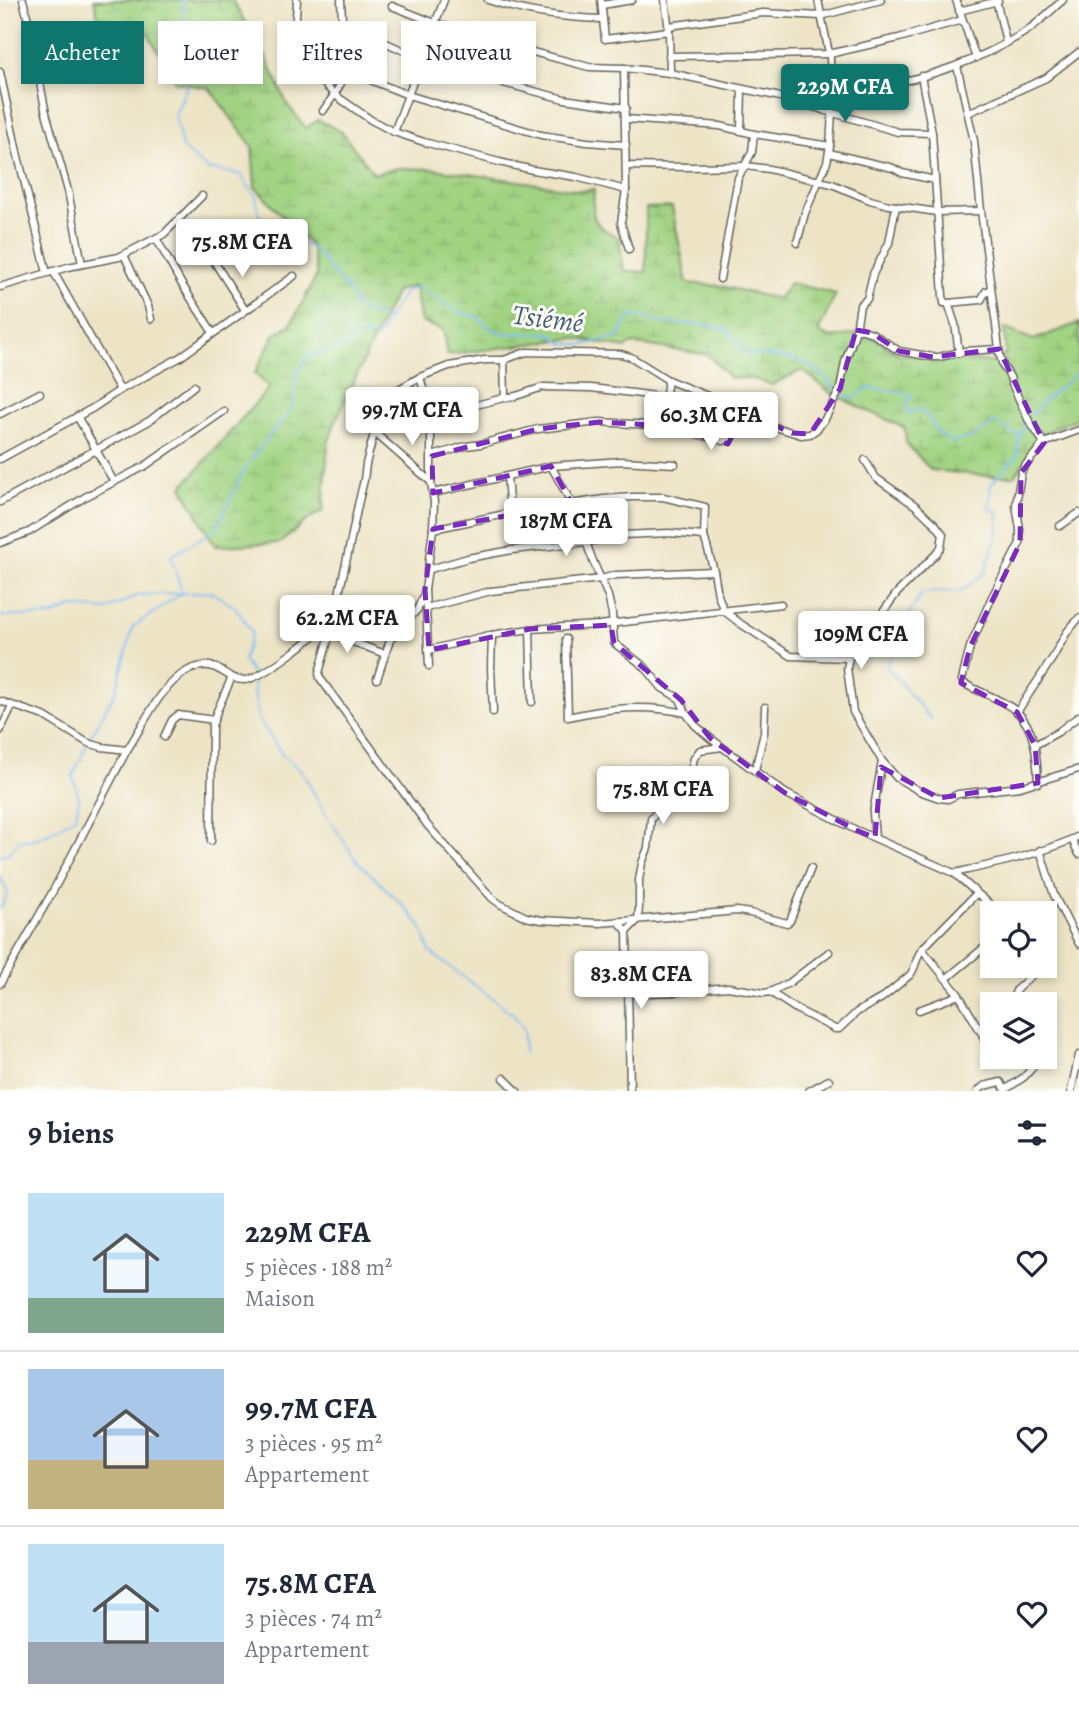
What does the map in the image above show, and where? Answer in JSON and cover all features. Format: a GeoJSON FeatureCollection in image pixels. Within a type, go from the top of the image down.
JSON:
{"type":"FeatureCollection","features":[{"type":"Feature","properties":{"kind":"street"},"geometry":{"type":"LineString","coordinates":[[23,0],[45,109],[68,191],[82,264]]}},
{"type":"Feature","properties":{"kind":"street"},"geometry":{"type":"LineString","coordinates":[[296,21],[297,0]]}},
{"type":"Feature","properties":{"kind":"street"},"geometry":{"type":"LineString","coordinates":[[341,0],[342,21]]}},
{"type":"Feature","properties":{"kind":"street"},"geometry":{"type":"LineString","coordinates":[[436,21],[444,0]]}},
{"type":"Feature","properties":{"kind":"street"},"geometry":{"type":"LineString","coordinates":[[488,0],[523,11],[569,18],[603,19]]}},
{"type":"Feature","properties":{"kind":"street"},"geometry":{"type":"LineString","coordinates":[[632,0],[601,2],[605,39],[763,13],[821,16],[881,0]]}},
{"type":"Feature","properties":{"kind":"street"},"geometry":{"type":"LineString","coordinates":[[665,0],[670,73]]}},
{"type":"Feature","properties":{"kind":"street"},"geometry":{"type":"LineString","coordinates":[[797,243],[805,213],[830,149],[832,89],[829,54],[818,0]]}},
{"type":"Feature","properties":{"kind":"street"},"geometry":{"type":"LineString","coordinates":[[956,0],[976,58]]}},
{"type":"Feature","properties":{"kind":"street"},"geometry":{"type":"LineString","coordinates":[[959,11],[997,0],[1006,43]]}},
{"type":"Feature","properties":{"kind":"street"},"geometry":{"type":"LineString","coordinates":[[832,89],[876,86],[957,66],[1031,28],[1063,0]]}},
{"type":"Feature","properties":{"kind":"street"},"geometry":{"type":"LineString","coordinates":[[392,6],[430,21]]}},
{"type":"Feature","properties":{"kind":"street"},"geometry":{"type":"LineString","coordinates":[[669,56],[829,54],[962,20]]}},
{"type":"Feature","properties":{"kind":"street"},"geometry":{"type":"LineString","coordinates":[[968,114],[1046,78],[1079,52]]}},
{"type":"Feature","properties":{"kind":"street"},"geometry":{"type":"LineString","coordinates":[[536,53],[589,67],[670,73],[742,89],[898,132],[932,133]]}},
{"type":"Feature","properties":{"kind":"street"},"geometry":{"type":"LineString","coordinates":[[957,66],[974,141],[999,349],[1003,366],[1028,419],[1044,443]]}},
{"type":"Feature","properties":{"kind":"street"},"geometry":{"type":"LineString","coordinates":[[624,68],[626,190],[621,223],[628,249]]}},
{"type":"Feature","properties":{"kind":"street"},"geometry":{"type":"LineString","coordinates":[[0,72],[50,272],[120,390]]}},
{"type":"Feature","properties":{"kind":"street"},"geometry":{"type":"LineString","coordinates":[[921,76],[932,133],[944,303],[981,300],[986,291],[991,291]]}},
{"type":"Feature","properties":{"kind":"street"},"geometry":{"type":"LineString","coordinates":[[324,84],[371,120],[394,132],[499,162],[626,190]]}},
{"type":"Feature","properties":{"kind":"street"},"geometry":{"type":"LineString","coordinates":[[323,111],[341,84]]}},
{"type":"Feature","properties":{"kind":"street"},"geometry":{"type":"LineString","coordinates":[[380,84],[408,95],[541,135],[626,145]]}},
{"type":"Feature","properties":{"kind":"street"},"geometry":{"type":"LineString","coordinates":[[394,132],[412,84]]}},
{"type":"Feature","properties":{"kind":"street"},"geometry":{"type":"LineString","coordinates":[[507,84],[564,99],[626,108]]}},
{"type":"Feature","properties":{"kind":"street"},"geometry":{"type":"LineString","coordinates":[[741,130],[742,89]]}},
{"type":"Feature","properties":{"kind":"street"},"geometry":{"type":"LineString","coordinates":[[626,119],[741,130],[830,149],[902,173],[935,180]]}},
{"type":"Feature","properties":{"kind":"street"},"geometry":{"type":"LineString","coordinates":[[720,279],[738,178],[752,152],[754,134]]}},
{"type":"Feature","properties":{"kind":"street"},"geometry":{"type":"LineString","coordinates":[[626,166],[746,166],[819,180],[870,200],[896,206],[937,212],[981,211]]}},
{"type":"Feature","properties":{"kind":"street"},"geometry":{"type":"LineString","coordinates":[[0,287],[124,255],[164,234],[202,195]]}},
{"type":"Feature","properties":{"kind":"street"},"geometry":{"type":"LineString","coordinates":[[811,868],[787,923],[737,911],[588,922],[526,917],[492,898],[428,826],[320,678],[319,670],[330,634],[376,426],[391,397],[399,389],[420,377],[449,366],[485,360],[505,360],[526,352],[621,354],[631,357],[668,380],[733,404],[762,422],[792,433],[810,434],[817,429],[840,389],[860,305],[867,299],[873,274],[889,243],[896,206]]}},
{"type":"Feature","properties":{"kind":"street"},"geometry":{"type":"LineString","coordinates":[[156,238],[213,333]]}},
{"type":"Feature","properties":{"kind":"street"},"geometry":{"type":"LineString","coordinates":[[124,255],[148,306],[151,319]]}},
{"type":"Feature","properties":{"kind":"street"},"geometry":{"type":"LineString","coordinates":[[215,263],[245,310]]}},
{"type":"Feature","properties":{"kind":"street"},"geometry":{"type":"LineString","coordinates":[[0,448],[3,457],[178,358],[294,276]]}},
{"type":"Feature","properties":{"kind":"street"},"geometry":{"type":"LineString","coordinates":[[948,303],[955,324],[959,353]]}},
{"type":"Feature","properties":{"kind":"street"},"geometry":{"type":"LineString","coordinates":[[856,330],[873,333],[899,351],[933,357],[965,351],[999,349]]}},
{"type":"Feature","properties":{"kind":"street"},"geometry":{"type":"LineString","coordinates":[[503,398],[505,360]]}},
{"type":"Feature","properties":{"kind":"street"},"geometry":{"type":"LineString","coordinates":[[377,679],[392,636],[416,610],[425,590],[433,529],[433,493],[431,417],[420,377]]}},
{"type":"Feature","properties":{"kind":"street"},"geometry":{"type":"LineString","coordinates":[[431,417],[544,387],[591,388],[665,399],[668,380]]}},
{"type":"Feature","properties":{"kind":"street"},"geometry":{"type":"LineString","coordinates":[[0,502],[149,421],[194,386]]}},
{"type":"Feature","properties":{"kind":"street"},"geometry":{"type":"LineString","coordinates":[[0,414],[40,393]]}},
{"type":"Feature","properties":{"kind":"street"},"geometry":{"type":"LineString","coordinates":[[0,543],[29,532],[85,497],[145,466],[225,411]]}},
{"type":"Feature","properties":{"kind":"street"},"geometry":{"type":"LineString","coordinates":[[432,456],[538,429],[598,422],[667,426],[723,441],[730,438],[744,412]]}},
{"type":"Feature","properties":{"kind":"street"},"geometry":{"type":"LineString","coordinates":[[77,416],[114,482]]}},
{"type":"Feature","properties":{"kind":"street"},"geometry":{"type":"LineString","coordinates":[[1038,783],[1035,745],[1017,712],[983,692],[966,686],[962,680],[970,647],[990,599],[1020,543],[1016,505],[1021,473],[1029,459],[1044,443],[1079,430]]}},
{"type":"Feature","properties":{"kind":"street"},"geometry":{"type":"LineString","coordinates":[[375,433],[432,482]]}},
{"type":"Feature","properties":{"kind":"street"},"geometry":{"type":"LineString","coordinates":[[865,460],[882,484],[916,506],[943,534],[941,547],[936,554],[897,593],[849,658],[847,668],[853,712],[882,761],[897,778],[939,799],[1038,783],[1079,769]]}},
{"type":"Feature","properties":{"kind":"street"},"geometry":{"type":"LineString","coordinates":[[433,493],[551,466],[622,461],[675,464]]}},
{"type":"Feature","properties":{"kind":"street"},"geometry":{"type":"LineString","coordinates":[[551,466],[572,504],[608,596],[614,643],[645,667],[662,688],[680,699],[695,725],[785,793],[856,831],[954,873],[985,901]]}},
{"type":"Feature","properties":{"kind":"street"},"geometry":{"type":"LineString","coordinates":[[507,476],[510,513]]}},
{"type":"Feature","properties":{"kind":"street"},"geometry":{"type":"LineString","coordinates":[[433,529],[510,513],[634,496],[663,498],[705,507],[704,536],[724,611],[791,656],[849,658]]}},
{"type":"Feature","properties":{"kind":"street"},"geometry":{"type":"LineString","coordinates":[[1060,526],[1079,513]]}},
{"type":"Feature","properties":{"kind":"street"},"geometry":{"type":"LineString","coordinates":[[427,569],[512,550],[622,535],[669,533],[704,536]]}},
{"type":"Feature","properties":{"kind":"street"},"geometry":{"type":"LineString","coordinates":[[426,608],[491,592],[616,575],[714,571]]}},
{"type":"Feature","properties":{"kind":"street"},"geometry":{"type":"LineString","coordinates":[[425,590],[429,666]]}},
{"type":"Feature","properties":{"kind":"street"},"geometry":{"type":"LineString","coordinates":[[429,650],[530,629],[599,625],[780,604]]}},
{"type":"Feature","properties":{"kind":"street"},"geometry":{"type":"LineString","coordinates":[[0,984],[53,891],[127,750],[162,694],[188,671],[210,665],[232,677],[246,680],[255,677],[323,629],[332,617]]}},
{"type":"Feature","properties":{"kind":"street"},"geometry":{"type":"LineString","coordinates":[[1017,712],[1052,659],[1066,632],[1079,618]]}},
{"type":"Feature","properties":{"kind":"street"},"geometry":{"type":"LineString","coordinates":[[323,629],[385,654]]}},
{"type":"Feature","properties":{"kind":"street"},"geometry":{"type":"LineString","coordinates":[[530,629],[532,702]]}},
{"type":"Feature","properties":{"kind":"street"},"geometry":{"type":"LineString","coordinates":[[492,635],[493,712]]}},
{"type":"Feature","properties":{"kind":"street"},"geometry":{"type":"LineString","coordinates":[[566,639],[568,717],[639,706],[686,713]]}},
{"type":"Feature","properties":{"kind":"street"},"geometry":{"type":"LineString","coordinates":[[211,841],[212,733],[214,720],[232,677]]}},
{"type":"Feature","properties":{"kind":"street"},"geometry":{"type":"LineString","coordinates":[[0,701],[44,716],[88,743],[127,750]]}},
{"type":"Feature","properties":{"kind":"street"},"geometry":{"type":"LineString","coordinates":[[0,731],[12,706]]}},
{"type":"Feature","properties":{"kind":"street"},"geometry":{"type":"LineString","coordinates":[[755,770],[764,733],[765,707]]}},
{"type":"Feature","properties":{"kind":"street"},"geometry":{"type":"LineString","coordinates":[[164,737],[177,715],[214,720]]}},
{"type":"Feature","properties":{"kind":"street"},"geometry":{"type":"LineString","coordinates":[[1035,745],[1079,716]]}},
{"type":"Feature","properties":{"kind":"street"},"geometry":{"type":"LineString","coordinates":[[627,931],[638,920],[639,880],[648,848],[651,819],[668,798],[689,782],[694,758],[700,750],[722,747]]}},
{"type":"Feature","properties":{"kind":"street"},"geometry":{"type":"LineString","coordinates":[[875,838],[873,813],[882,761]]}},
{"type":"Feature","properties":{"kind":"street"},"geometry":{"type":"LineString","coordinates":[[954,873],[987,866],[1079,836]]}},
{"type":"Feature","properties":{"kind":"street"},"geometry":{"type":"LineString","coordinates":[[1072,839],[1079,854]]}},
{"type":"Feature","properties":{"kind":"street"},"geometry":{"type":"LineString","coordinates":[[1040,850],[1054,895],[1079,944]]}},
{"type":"Feature","properties":{"kind":"street"},"geometry":{"type":"LineString","coordinates":[[771,992],[796,1009],[839,1029],[857,1012],[882,998],[910,975],[922,949],[976,894]]}},
{"type":"Feature","properties":{"kind":"street"},"geometry":{"type":"LineString","coordinates":[[617,921],[627,931],[630,1091]]}},
{"type":"Feature","properties":{"kind":"street"},"geometry":{"type":"LineString","coordinates":[[922,949],[959,995],[980,1031]]}},
{"type":"Feature","properties":{"kind":"street"},"geometry":{"type":"LineString","coordinates":[[946,979],[980,951]]}},
{"type":"Feature","properties":{"kind":"street"},"geometry":{"type":"LineString","coordinates":[[627,994],[728,987],[771,992],[829,952]]}},
{"type":"Feature","properties":{"kind":"street"},"geometry":{"type":"LineString","coordinates":[[1016,992],[1029,978]]}},
{"type":"Feature","properties":{"kind":"street"},"geometry":{"type":"LineString","coordinates":[[919,1010],[959,995]]}},
{"type":"Feature","properties":{"kind":"street"},"geometry":{"type":"LineString","coordinates":[[1071,1091],[1079,1055]]}},
{"type":"Feature","properties":{"kind":"street"},"geometry":{"type":"LineString","coordinates":[[978,1091],[984,1086],[1001,1082],[1005,1090],[1031,1069]]}},
{"type":"Feature","properties":{"kind":"street"},"geometry":{"type":"LineString","coordinates":[[504,1078],[517,1091]]}},
{"type":"Feature","properties":{"kind":"street"},"geometry":{"type":"LineString","coordinates":[[809,1091],[829,1080]]}},
{"type":"Feature","properties":{"kind":"highlighted area"},"geometry":{"type":"Polygon","coordinates":[[[856,330],[872,333],[899,351],[933,357],[999,349],[1044,443],[1021,473],[1020,543],[970,647],[961,683],[1017,712],[1035,745],[1038,783],[939,798],[881,767],[875,838],[785,793],[710,738],[681,700],[614,643],[611,625],[530,629],[429,650],[425,590],[433,529],[572,504],[551,466],[433,493],[432,456],[538,429],[599,422],[667,426],[728,444],[744,412],[792,433],[810,434],[840,389],[856,330]]]}},
{"type":"Feature","properties":{"kind":"green space"},"geometry":{"type":"Polygon","coordinates":[[[94,0],[232,0],[245,21],[158,21],[158,51],[148,34],[144,33],[144,21],[110,21],[98,17],[94,0]]]}},
{"type":"Feature","properties":{"kind":"green space"},"geometry":{"type":"Polygon","coordinates":[[[263,52],[287,104],[306,128],[318,120],[341,131],[374,174],[398,168],[434,169],[581,191],[594,189],[595,220],[619,238],[624,271],[646,272],[646,208],[672,207],[687,283],[721,286],[778,299],[790,283],[836,294],[818,332],[831,338],[866,332],[896,353],[939,360],[992,362],[1006,354],[1004,328],[1033,340],[1079,323],[1079,417],[1046,432],[1014,476],[931,470],[906,443],[905,428],[831,393],[802,370],[772,385],[754,379],[730,378],[708,355],[644,345],[631,344],[625,348],[574,338],[447,355],[443,330],[421,322],[415,286],[396,291],[336,420],[328,444],[323,511],[310,518],[280,543],[215,546],[182,487],[269,388],[255,373],[274,335],[291,324],[317,275],[311,246],[255,187],[252,146],[209,88],[187,84],[263,84],[263,52]]]}},
{"type":"Feature","properties":{"kind":"waterway","name":"Tsiémé"},"geometry":{"type":"LineString","coordinates":[[183,0],[186,89],[175,115],[182,148],[207,169],[240,174],[256,197],[259,216],[317,252],[349,291],[357,309],[388,319],[405,291],[421,287],[459,312],[478,317],[491,330],[511,334],[550,333],[562,343],[582,345],[619,337],[629,318],[641,315],[659,323],[708,325],[727,329],[745,354],[784,358],[807,364],[827,379],[835,390]]}},
{"type":"Feature","properties":{"kind":"waterway"},"geometry":{"type":"LineString","coordinates":[[89,739],[116,691],[133,627],[182,593],[171,556],[216,529],[245,468],[294,404],[296,375],[307,355],[343,349],[357,335],[378,337],[388,319]]}},
{"type":"Feature","properties":{"kind":"waterway","name":"Tsiémé"},"geometry":{"type":"LineString","coordinates":[[1030,416],[1079,371]]}},
{"type":"Feature","properties":{"kind":"waterway","name":"Tsiémé"},"geometry":{"type":"LineString","coordinates":[[843,396],[855,398],[868,388],[902,392],[911,396],[906,406],[908,413],[920,409],[937,432],[951,442],[971,438],[995,422],[1019,436],[1027,421]]}},
{"type":"Feature","properties":{"kind":"waterway"},"geometry":{"type":"LineString","coordinates":[[931,719],[887,667],[896,635],[922,593],[963,590],[985,572],[998,532],[998,510],[989,510],[991,484],[1017,456],[1019,436]]}},
{"type":"Feature","properties":{"kind":"waterway"},"geometry":{"type":"LineString","coordinates":[[0,616],[52,616],[72,607],[106,610],[139,595],[211,592],[235,607],[252,632],[243,661],[254,676]]}},
{"type":"Feature","properties":{"kind":"waterway"},"geometry":{"type":"LineString","coordinates":[[254,681],[258,718],[283,756],[302,771],[323,810],[357,861],[421,926],[430,952],[513,1014],[524,1029],[524,1053]]}},
{"type":"Feature","properties":{"kind":"waterway"},"geometry":{"type":"LineString","coordinates":[[0,856],[8,853],[19,841],[35,839],[76,816],[79,798],[73,776],[87,744]]}},
{"type":"Feature","properties":{"kind":"waterway"},"geometry":{"type":"LineString","coordinates":[[0,877],[8,894],[0,909]]}}]}
